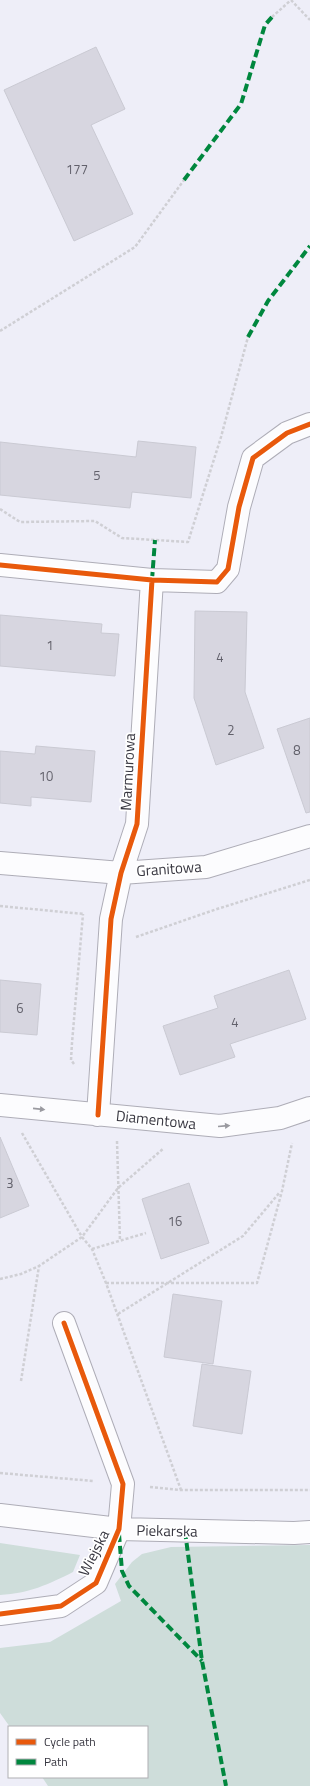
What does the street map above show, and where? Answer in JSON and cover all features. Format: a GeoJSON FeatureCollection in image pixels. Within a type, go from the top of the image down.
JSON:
{"type":"FeatureCollection","features":[{"type":"Feature","properties":{"kind":"street"},"geometry":{"type":"LineString","coordinates":[[0,565],[152,580],[217,582],[228,569],[239,507],[253,458],[287,433],[310,424]]}},
{"type":"Feature","properties":{"kind":"street","name":"Marmurowa"},"geometry":{"type":"LineString","coordinates":[[98,1115],[111,919],[121,873],[137,824],[152,580]]}},
{"type":"Feature","properties":{"kind":"street","name":"Granitowa"},"geometry":{"type":"LineString","coordinates":[[0,863],[121,873],[206,867],[310,836]]}},
{"type":"Feature","properties":{"kind":"street","name":"Diamentowa"},"geometry":{"type":"LineString","coordinates":[[0,1105],[220,1126],[280,1118],[310,1108]]}},
{"type":"Feature","properties":{"kind":"street"},"geometry":{"type":"LineString","coordinates":[[64,1323],[123,1484]]}},
{"type":"Feature","properties":{"kind":"street","name":"Wiejska"},"geometry":{"type":"LineString","coordinates":[[0,1614],[61,1606],[96,1583],[119,1530],[123,1484]]}},
{"type":"Feature","properties":{"kind":"street","name":"Piekarska"},"geometry":{"type":"LineString","coordinates":[[0,1516],[119,1530],[310,1532]]}},
{"type":"Feature","properties":{"kind":"path"},"geometry":{"type":"LineString","coordinates":[[272,17],[291,0],[310,20]]}},
{"type":"Feature","properties":{"kind":"path"},"geometry":{"type":"LineString","coordinates":[[0,331],[135,247],[184,180]]}},
{"type":"Feature","properties":{"kind":"path"},"geometry":{"type":"LineString","coordinates":[[0,509],[20,522],[95,521],[122,538],[188,542],[221,437],[248,337]]}},
{"type":"Feature","properties":{"kind":"path"},"geometry":{"type":"LineString","coordinates":[[133,938],[217,909],[310,880]]}},
{"type":"Feature","properties":{"kind":"path"},"geometry":{"type":"LineString","coordinates":[[0,906],[83,914],[111,919]]}},
{"type":"Feature","properties":{"kind":"path"},"geometry":{"type":"LineString","coordinates":[[75,1065],[71,1060],[83,914]]}},
{"type":"Feature","properties":{"kind":"path"},"geometry":{"type":"LineString","coordinates":[[19,1127],[82,1237],[92,1250],[118,1314],[182,1490]]}},
{"type":"Feature","properties":{"kind":"path"},"geometry":{"type":"LineString","coordinates":[[106,1283],[169,1282],[257,1284],[282,1191],[293,1136]]}},
{"type":"Feature","properties":{"kind":"path"},"geometry":{"type":"LineString","coordinates":[[116,1138],[120,1241]]}},
{"type":"Feature","properties":{"kind":"path"},"geometry":{"type":"LineString","coordinates":[[0,1279],[21,1274],[39,1266],[82,1237],[118,1188],[166,1146]]}},
{"type":"Feature","properties":{"kind":"path"},"geometry":{"type":"LineString","coordinates":[[118,1314],[243,1236],[282,1191]]}},
{"type":"Feature","properties":{"kind":"path"},"geometry":{"type":"LineString","coordinates":[[92,1250],[146,1233]]}},
{"type":"Feature","properties":{"kind":"path"},"geometry":{"type":"LineString","coordinates":[[21,1381],[39,1266]]}},
{"type":"Feature","properties":{"kind":"path"},"geometry":{"type":"LineString","coordinates":[[0,1473],[182,1490],[310,1490]]}},
{"type":"Feature","properties":{"kind":"shaded area"},"geometry":{"type":"Polygon","coordinates":[[[0,1543],[80,1555],[73,1572],[55,1581],[38,1588],[0,1595],[0,1543]]]}},
{"type":"Feature","properties":{"kind":"shaded area"},"geometry":{"type":"Polygon","coordinates":[[[310,1545],[310,1786],[48,1786],[43,1778],[148,1778],[148,1726],[9,1726],[0,1713],[0,1648],[50,1642],[121,1601],[115,1584],[132,1562],[142,1554],[171,1547],[310,1545]]]}},
{"type":"Feature","properties":{"kind":"building"},"geometry":{"type":"Polygon","coordinates":[[[96,47],[125,109],[91,125],[133,214],[74,241],[4,90],[96,47]]]}},
{"type":"Feature","properties":{"kind":"building"},"geometry":{"type":"Polygon","coordinates":[[[138,441],[196,447],[191,498],[132,492],[130,508],[0,495],[0,442],[136,457],[138,441]]]}},
{"type":"Feature","properties":{"kind":"building"},"geometry":{"type":"Polygon","coordinates":[[[195,611],[247,612],[245,692],[264,748],[216,765],[194,698],[195,611]]]}},
{"type":"Feature","properties":{"kind":"building"},"geometry":{"type":"Polygon","coordinates":[[[0,615],[102,624],[101,633],[119,634],[115,676],[0,666],[0,615]]]}},
{"type":"Feature","properties":{"kind":"building"},"geometry":{"type":"Polygon","coordinates":[[[310,718],[310,812],[306,813],[277,729],[310,718]]]}},
{"type":"Feature","properties":{"kind":"building"},"geometry":{"type":"Polygon","coordinates":[[[36,746],[95,751],[91,802],[31,797],[31,806],[0,803],[0,751],[35,754],[36,746]]]}},
{"type":"Feature","properties":{"kind":"building"},"geometry":{"type":"Polygon","coordinates":[[[289,970],[306,1019],[230,1044],[235,1057],[180,1075],[163,1026],[218,1008],[214,996],[289,970]]]}},
{"type":"Feature","properties":{"kind":"building"},"geometry":{"type":"Polygon","coordinates":[[[0,980],[41,984],[37,1035],[0,1032],[0,980]]]}},
{"type":"Feature","properties":{"kind":"building"},"geometry":{"type":"Polygon","coordinates":[[[0,1137],[29,1206],[0,1218],[0,1137]]]}},
{"type":"Feature","properties":{"kind":"building"},"geometry":{"type":"Polygon","coordinates":[[[189,1183],[209,1243],[161,1259],[142,1199],[189,1183]]]}},
{"type":"Feature","properties":{"kind":"building"},"geometry":{"type":"Polygon","coordinates":[[[173,1294],[222,1301],[213,1364],[164,1357],[173,1294]]]}},
{"type":"Feature","properties":{"kind":"building"},"geometry":{"type":"Polygon","coordinates":[[[202,1364],[251,1371],[242,1434],[193,1426],[202,1364]]]}},
{"type":"Feature","properties":{"kind":"marked path"},"geometry":{"type":"LineString","coordinates":[[184,180],[241,104],[265,25],[272,17]]}},
{"type":"Feature","properties":{"kind":"marked path"},"geometry":{"type":"LineString","coordinates":[[248,337],[268,301],[310,246]]}},
{"type":"Feature","properties":{"kind":"marked path"},"geometry":{"type":"LineString","coordinates":[[152,580],[155,540]]}},
{"type":"Feature","properties":{"kind":"marked path"},"geometry":{"type":"LineString","coordinates":[[185,1531],[202,1661],[226,1786]]}},
{"type":"Feature","properties":{"kind":"marked path"},"geometry":{"type":"LineString","coordinates":[[119,1534],[122,1571],[129,1586],[202,1661]]}},
{"type":"Feature","properties":{"kind":"cycle path"},"geometry":{"type":"LineString","coordinates":[[0,565],[152,580],[217,582],[228,569],[239,507],[253,458],[287,433],[310,424]]}},
{"type":"Feature","properties":{"kind":"cycle path"},"geometry":{"type":"LineString","coordinates":[[98,1115],[111,919],[121,873],[137,824],[152,580]]}},
{"type":"Feature","properties":{"kind":"cycle path"},"geometry":{"type":"LineString","coordinates":[[0,1614],[61,1606],[96,1583],[119,1529],[123,1484],[64,1323]]}}]}
